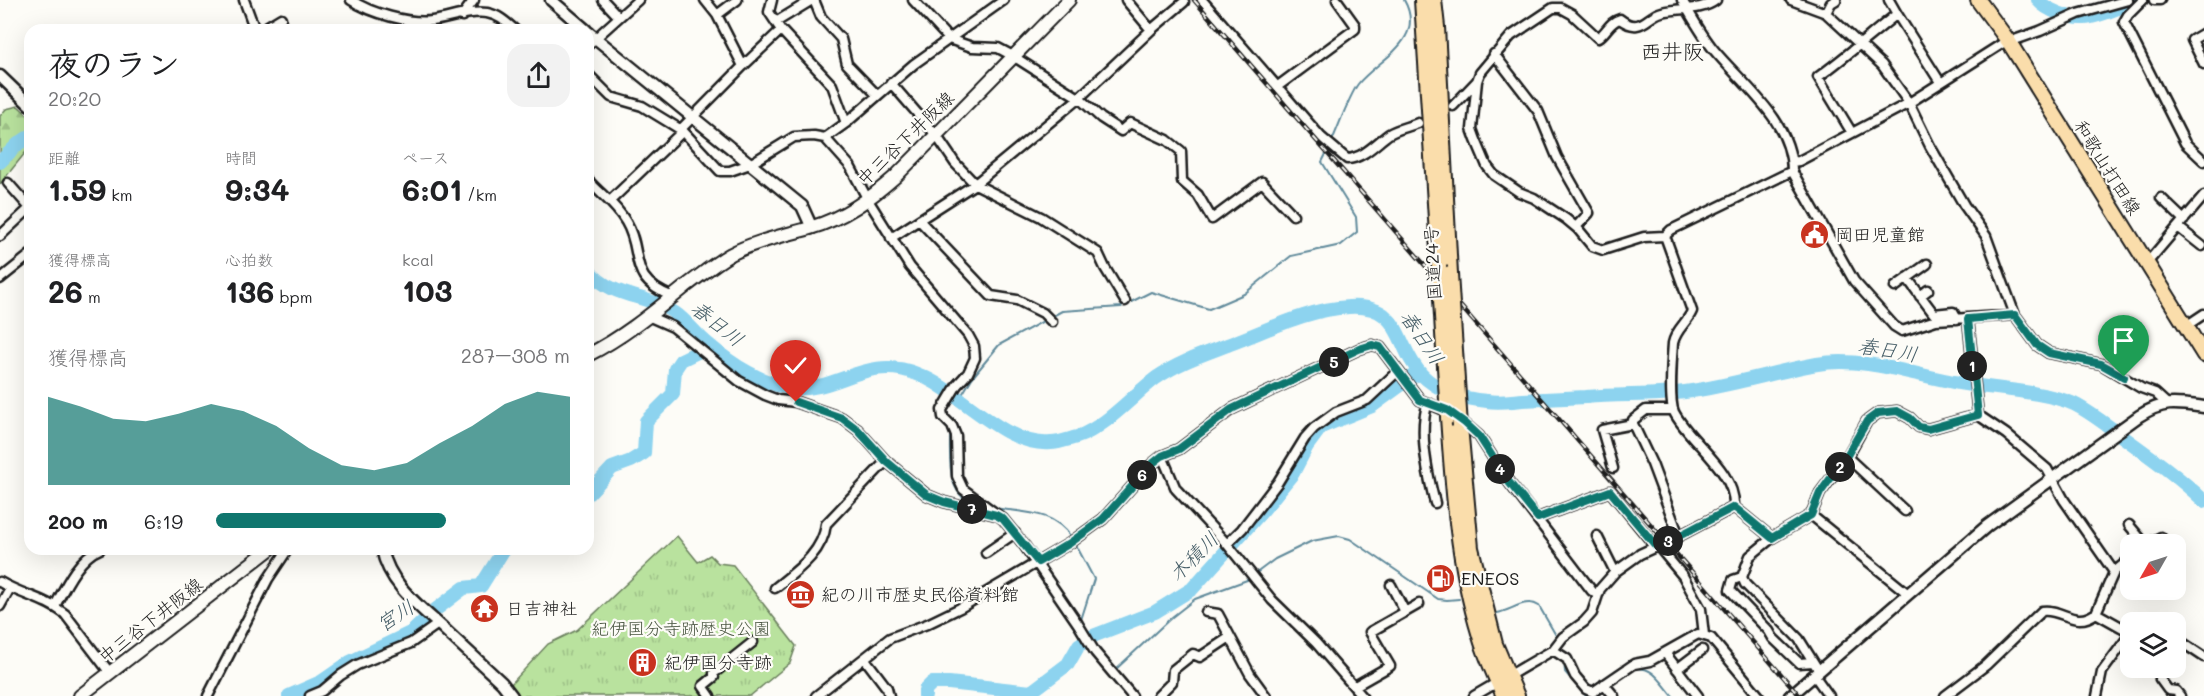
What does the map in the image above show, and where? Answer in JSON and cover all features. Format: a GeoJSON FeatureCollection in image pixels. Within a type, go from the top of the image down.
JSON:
{"type":"FeatureCollection","features":[{"type":"Feature","properties":{"kind":"main road","name":"中三谷下井阪線"},"geometry":{"type":"LineString","coordinates":[[594,351],[651,314],[731,254],[756,243],[812,228],[868,200],[896,176],[1069,0]]}},
{"type":"Feature","properties":{"kind":"main road","name":"国道24号"},"geometry":{"type":"LineString","coordinates":[[1422,0],[1471,548],[1503,679],[1504,696]]}},
{"type":"Feature","properties":{"kind":"main road","name":"国道24号"},"geometry":{"type":"LineString","coordinates":[[1434,0],[1438,38],[1448,417],[1453,497],[1466,584],[1480,637],[1503,679],[1517,696]]}},
{"type":"Feature","properties":{"kind":"main road","name":"和歌山打田線"},"geometry":{"type":"LineString","coordinates":[[1978,0],[2008,41],[2204,355]]}},
{"type":"Feature","properties":{"kind":"main road","name":"中三谷下井阪線"},"geometry":{"type":"LineString","coordinates":[[80,696],[262,555]]}},
{"type":"Feature","properties":{"kind":"street"},"geometry":{"type":"LineString","coordinates":[[244,0],[253,24]]}},
{"type":"Feature","properties":{"kind":"street"},"geometry":{"type":"LineString","coordinates":[[351,0],[385,16],[429,22],[486,13],[500,17],[508,24]]}},
{"type":"Feature","properties":{"kind":"street"},"geometry":{"type":"LineString","coordinates":[[462,16],[474,0]]}},
{"type":"Feature","properties":{"kind":"street"},"geometry":{"type":"LineString","coordinates":[[551,0],[577,24]]}},
{"type":"Feature","properties":{"kind":"street"},"geometry":{"type":"LineString","coordinates":[[603,0],[619,17]]}},
{"type":"Feature","properties":{"kind":"street"},"geometry":{"type":"LineString","coordinates":[[594,33],[619,17],[638,0]]}},
{"type":"Feature","properties":{"kind":"street"},"geometry":{"type":"LineString","coordinates":[[705,0],[717,15],[743,66]]}},
{"type":"Feature","properties":{"kind":"street"},"geometry":{"type":"LineString","coordinates":[[717,15],[737,0]]}},
{"type":"Feature","properties":{"kind":"street"},"geometry":{"type":"LineString","coordinates":[[772,0],[769,12],[832,86],[846,123]]}},
{"type":"Feature","properties":{"kind":"street"},"geometry":{"type":"LineString","coordinates":[[776,22],[813,0],[821,17],[841,39],[847,64],[877,95]]}},
{"type":"Feature","properties":{"kind":"street"},"geometry":{"type":"LineString","coordinates":[[913,0],[949,39],[972,47],[998,48],[1079,98],[1101,118],[1121,131],[1130,123],[1167,140],[1181,151],[1182,181],[1198,195],[1212,219],[1262,183],[1293,215]]}},
{"type":"Feature","properties":{"kind":"street"},"geometry":{"type":"LineString","coordinates":[[825,138],[846,123],[891,83],[1004,0]]}},
{"type":"Feature","properties":{"kind":"street"},"geometry":{"type":"LineString","coordinates":[[1126,0],[1151,30]]}},
{"type":"Feature","properties":{"kind":"street"},"geometry":{"type":"LineString","coordinates":[[1202,0],[1321,137],[1347,159],[1354,158],[1370,149],[1391,132],[1418,123]]}},
{"type":"Feature","properties":{"kind":"street"},"geometry":{"type":"LineString","coordinates":[[1278,86],[1355,29],[1337,0]]}},
{"type":"Feature","properties":{"kind":"street"},"geometry":{"type":"LineString","coordinates":[[1682,0],[1699,31],[1773,117],[1785,139],[1792,167],[1854,281],[1894,326],[1902,331],[1936,320],[2015,315]]}},
{"type":"Feature","properties":{"kind":"street"},"geometry":{"type":"LineString","coordinates":[[1716,0],[1702,8],[1655,14],[1640,25],[1630,25],[1620,19],[1613,21],[1598,38],[1572,14],[1561,8],[1553,8],[1511,36],[1494,54],[1477,81],[1472,129],[1486,166],[1502,182],[1540,202],[1576,227],[1592,246],[1603,250],[1644,237],[1665,236],[1677,227],[1909,103],[2008,41],[2078,14],[2128,0]]}},
{"type":"Feature","properties":{"kind":"street"},"geometry":{"type":"LineString","coordinates":[[1791,0],[1826,12],[1882,65],[1909,103],[1930,146],[1964,205],[1986,236],[2015,315],[2037,345],[2049,353],[2101,364],[2141,388],[2155,393],[2166,403]]}},
{"type":"Feature","properties":{"kind":"street"},"geometry":{"type":"LineString","coordinates":[[1826,12],[1831,3],[1836,0]]}},
{"type":"Feature","properties":{"kind":"street"},"geometry":{"type":"LineString","coordinates":[[1889,0],[1941,82]]}},
{"type":"Feature","properties":{"kind":"street"},"geometry":{"type":"LineString","coordinates":[[2142,0],[2124,22],[2185,143],[2204,161]]}},
{"type":"Feature","properties":{"kind":"street"},"geometry":{"type":"LineString","coordinates":[[2154,0],[2160,0]]}},
{"type":"Feature","properties":{"kind":"street"},"geometry":{"type":"LineString","coordinates":[[891,237],[975,184],[1079,98],[1184,2]]}},
{"type":"Feature","properties":{"kind":"street"},"geometry":{"type":"LineString","coordinates":[[1852,133],[1818,77],[1862,45],[1870,34],[1897,14]]}},
{"type":"Feature","properties":{"kind":"street"},"geometry":{"type":"LineString","coordinates":[[271,24],[281,18]]}},
{"type":"Feature","properties":{"kind":"street"},"geometry":{"type":"LineString","coordinates":[[611,200],[743,66],[782,30]]}},
{"type":"Feature","properties":{"kind":"street"},"geometry":{"type":"LineString","coordinates":[[2204,33],[2192,40],[2204,64]]}},
{"type":"Feature","properties":{"kind":"street"},"geometry":{"type":"LineString","coordinates":[[594,39],[802,206],[812,228]]}},
{"type":"Feature","properties":{"kind":"street"},"geometry":{"type":"LineString","coordinates":[[1494,54],[1538,111],[1557,157],[1588,213],[1576,227]]}},
{"type":"Feature","properties":{"kind":"street"},"geometry":{"type":"LineString","coordinates":[[0,76],[24,99]]}},
{"type":"Feature","properties":{"kind":"street"},"geometry":{"type":"LineString","coordinates":[[594,80],[611,97],[642,106],[681,131],[720,171],[730,171],[750,164],[794,137],[814,136],[825,138],[850,166],[868,200],[910,267],[968,335],[974,346],[975,358],[968,373],[957,385],[942,410],[943,417],[952,426],[956,436],[957,476],[963,489],[1003,519],[1015,533],[1038,562],[1095,652],[1132,696]]}},
{"type":"Feature","properties":{"kind":"street"},"geometry":{"type":"LineString","coordinates":[[1453,106],[1477,81]]}},
{"type":"Feature","properties":{"kind":"street"},"geometry":{"type":"LineString","coordinates":[[891,83],[936,135],[955,164],[975,184],[1041,217],[1098,253],[1125,302]]}},
{"type":"Feature","properties":{"kind":"street"},"geometry":{"type":"LineString","coordinates":[[8,183],[24,201]]}},
{"type":"Feature","properties":{"kind":"street"},"geometry":{"type":"LineString","coordinates":[[594,185],[611,200],[631,231],[637,265],[648,283],[659,292],[672,298]]}},
{"type":"Feature","properties":{"kind":"street"},"geometry":{"type":"LineString","coordinates":[[2147,263],[2204,197]]}},
{"type":"Feature","properties":{"kind":"street"},"geometry":{"type":"LineString","coordinates":[[2161,198],[2202,246]]}},
{"type":"Feature","properties":{"kind":"street"},"geometry":{"type":"LineString","coordinates":[[0,236],[24,214]]}},
{"type":"Feature","properties":{"kind":"street"},"geometry":{"type":"LineString","coordinates":[[919,220],[991,296],[1017,300],[1043,313],[1052,322]]}},
{"type":"Feature","properties":{"kind":"street"},"geometry":{"type":"LineString","coordinates":[[1665,236],[1692,311],[1675,333],[1672,408],[1722,472],[1735,498],[1734,507]]}},
{"type":"Feature","properties":{"kind":"street"},"geometry":{"type":"LineString","coordinates":[[0,279],[24,260]]}},
{"type":"Feature","properties":{"kind":"street"},"geometry":{"type":"LineString","coordinates":[[1895,287],[1927,264]]}},
{"type":"Feature","properties":{"kind":"street"},"geometry":{"type":"LineString","coordinates":[[1907,278],[1934,314],[1953,312],[1957,319]]}},
{"type":"Feature","properties":{"kind":"street"},"geometry":{"type":"LineString","coordinates":[[1920,296],[1928,290]]}},
{"type":"Feature","properties":{"kind":"street"},"geometry":{"type":"LineString","coordinates":[[651,314],[673,327],[739,381],[778,400],[796,402],[842,418],[858,430],[886,461],[927,495],[944,502],[996,515]]}},
{"type":"Feature","properties":{"kind":"street"},"geometry":{"type":"LineString","coordinates":[[2186,326],[2204,314]]}},
{"type":"Feature","properties":{"kind":"street"},"geometry":{"type":"LineString","coordinates":[[1968,319],[1978,415],[2047,469],[2064,500],[2114,572]]}},
{"type":"Feature","properties":{"kind":"street"},"geometry":{"type":"LineString","coordinates":[[816,696],[890,638],[960,608],[1073,541],[1103,519],[1152,464],[1162,456],[1179,449],[1232,409],[1372,345],[1380,347],[1415,395],[1428,404],[1447,410],[1479,436],[1496,465],[1597,595]]}},
{"type":"Feature","properties":{"kind":"street"},"geometry":{"type":"LineString","coordinates":[[1227,544],[1242,529],[1278,482],[1305,438],[1314,428],[1336,412],[1367,400],[1398,371]]}},
{"type":"Feature","properties":{"kind":"street"},"geometry":{"type":"LineString","coordinates":[[1790,696],[1815,669],[1987,526],[2139,416],[2166,403],[2204,407]]}},
{"type":"Feature","properties":{"kind":"street"},"geometry":{"type":"LineString","coordinates":[[1428,404],[1424,415],[1426,458],[1435,502]]}},
{"type":"Feature","properties":{"kind":"street"},"geometry":{"type":"LineString","coordinates":[[1672,408],[1646,410],[1633,420],[1633,424],[1652,464],[1679,536]]}},
{"type":"Feature","properties":{"kind":"street"},"geometry":{"type":"LineString","coordinates":[[1829,696],[1799,639],[1745,584],[1742,577],[1750,556],[1772,538],[1811,515],[1820,493],[1846,457],[1867,421],[1878,413],[1897,411],[1910,418],[1919,427],[1928,429],[1978,415]]}},
{"type":"Feature","properties":{"kind":"street"},"geometry":{"type":"LineString","coordinates":[[1613,468],[1602,430],[1633,424]]}},
{"type":"Feature","properties":{"kind":"street"},"geometry":{"type":"LineString","coordinates":[[1162,456],[1176,489],[1227,544],[1272,600],[1316,643],[1362,696]]}},
{"type":"Feature","properties":{"kind":"street"},"geometry":{"type":"LineString","coordinates":[[1846,457],[1905,511]]}},
{"type":"Feature","properties":{"kind":"street"},"geometry":{"type":"LineString","coordinates":[[775,588],[804,565],[825,537],[826,524],[886,461]]}},
{"type":"Feature","properties":{"kind":"street"},"geometry":{"type":"LineString","coordinates":[[1538,518],[1610,491],[1683,576],[1701,609],[1704,635]]}},
{"type":"Feature","properties":{"kind":"street"},"geometry":{"type":"LineString","coordinates":[[1474,696],[1559,652],[1563,637],[1584,622],[1592,613],[1600,589],[1615,572],[1640,554],[1734,507]]}},
{"type":"Feature","properties":{"kind":"street"},"geometry":{"type":"LineString","coordinates":[[1734,507],[1772,538]]}},
{"type":"Feature","properties":{"kind":"street"},"geometry":{"type":"LineString","coordinates":[[1811,515],[1907,593]]}},
{"type":"Feature","properties":{"kind":"street"},"geometry":{"type":"LineString","coordinates":[[2129,525],[2138,534]]}},
{"type":"Feature","properties":{"kind":"street"},"geometry":{"type":"LineString","coordinates":[[986,553],[1015,533]]}},
{"type":"Feature","properties":{"kind":"street"},"geometry":{"type":"LineString","coordinates":[[1597,536],[1615,572]]}},
{"type":"Feature","properties":{"kind":"street"},"geometry":{"type":"LineString","coordinates":[[56,606],[68,581],[90,555]]}},
{"type":"Feature","properties":{"kind":"street"},"geometry":{"type":"LineString","coordinates":[[208,696],[268,579],[284,555]]}},
{"type":"Feature","properties":{"kind":"street"},"geometry":{"type":"LineString","coordinates":[[383,555],[395,580],[502,683],[512,696]]}},
{"type":"Feature","properties":{"kind":"street"},"geometry":{"type":"LineString","coordinates":[[1945,696],[1986,665],[2042,611],[2049,610],[2077,620],[2092,616],[2096,613],[2114,572],[2120,567]]}},
{"type":"Feature","properties":{"kind":"street"},"geometry":{"type":"LineString","coordinates":[[1742,577],[1732,580],[1730,591],[1799,663],[1815,669]]}},
{"type":"Feature","properties":{"kind":"street"},"geometry":{"type":"LineString","coordinates":[[0,582],[56,606],[65,614],[110,673]]}},
{"type":"Feature","properties":{"kind":"street"},"geometry":{"type":"LineString","coordinates":[[1391,585],[1405,612]]}},
{"type":"Feature","properties":{"kind":"street"},"geometry":{"type":"LineString","coordinates":[[0,606],[10,588]]}},
{"type":"Feature","properties":{"kind":"street"},"geometry":{"type":"LineString","coordinates":[[1355,686],[1390,666],[1370,632],[1419,604]]}},
{"type":"Feature","properties":{"kind":"street"},"geometry":{"type":"LineString","coordinates":[[1206,612],[1218,614],[1250,674],[1266,696]]}},
{"type":"Feature","properties":{"kind":"street"},"geometry":{"type":"LineString","coordinates":[[2096,613],[2120,627]]}},
{"type":"Feature","properties":{"kind":"street"},"geometry":{"type":"LineString","coordinates":[[310,696],[322,691],[357,665],[411,643],[432,618]]}},
{"type":"Feature","properties":{"kind":"street"},"geometry":{"type":"LineString","coordinates":[[1559,652],[1586,689],[1593,692],[1608,689],[1634,664],[1650,661],[1698,634],[1704,635],[1711,638],[1759,696]]}},
{"type":"Feature","properties":{"kind":"street"},"geometry":{"type":"LineString","coordinates":[[1158,696],[1172,682],[1173,670],[1193,654],[1200,657],[1230,637]]}},
{"type":"Feature","properties":{"kind":"street"},"geometry":{"type":"LineString","coordinates":[[710,696],[703,686],[714,677],[714,673],[753,642]]}},
{"type":"Feature","properties":{"kind":"street"},"geometry":{"type":"LineString","coordinates":[[2186,645],[2204,657]]}},
{"type":"Feature","properties":{"kind":"street"},"geometry":{"type":"LineString","coordinates":[[2097,696],[2102,672],[2120,646]]}},
{"type":"Feature","properties":{"kind":"street"},"geometry":{"type":"LineString","coordinates":[[1677,669],[1702,650]]}},
{"type":"Feature","properties":{"kind":"street"},"geometry":{"type":"LineString","coordinates":[[1665,653],[1698,696]]}},
{"type":"Feature","properties":{"kind":"street"},"geometry":{"type":"LineString","coordinates":[[865,659],[886,688],[889,696]]}},
{"type":"Feature","properties":{"kind":"street"},"geometry":{"type":"LineString","coordinates":[[2162,678],[2160,680],[2168,690],[2176,691],[2180,696]]}},
{"type":"Feature","properties":{"kind":"green space"},"geometry":{"type":"Polygon","coordinates":[[[18,106],[24,112],[24,154],[0,184],[0,116],[6,109],[18,106]]]}},
{"type":"Feature","properties":{"kind":"green space","name":"紀伊国分寺跡歴史公園"},"geometry":{"type":"Polygon","coordinates":[[[677,536],[698,562],[710,555],[718,563],[733,565],[796,646],[790,663],[750,696],[519,696],[511,684],[548,644],[577,630],[677,536]]]}},
{"type":"Feature","properties":{"kind":"waterway"},"geometry":{"type":"LineString","coordinates":[[1331,143],[1358,84],[1405,38],[1409,27],[1409,14],[1404,0]]}},
{"type":"Feature","properties":{"kind":"waterway"},"geometry":{"type":"LineString","coordinates":[[2038,0],[2047,8],[2060,14],[2085,18],[2139,0]]}},
{"type":"Feature","properties":{"kind":"waterway","name":"春日川"},"geometry":{"type":"LineString","coordinates":[[0,162],[24,140]]}},
{"type":"Feature","properties":{"kind":"waterway"},"geometry":{"type":"LineString","coordinates":[[960,398],[972,378],[999,345],[1062,311],[1121,307],[1151,292],[1209,309],[1244,294],[1291,256],[1341,245],[1357,232],[1356,217],[1322,162],[1329,148]]}},
{"type":"Feature","properties":{"kind":"waterway","name":"春日川"},"geometry":{"type":"LineString","coordinates":[[594,276],[608,287],[653,302],[675,313],[727,359],[748,373],[772,383],[795,388],[811,387],[868,370],[899,369],[933,381],[999,427],[1034,442],[1057,442],[1088,432],[1108,419],[1156,378],[1201,355],[1303,316],[1349,307],[1367,308],[1380,312],[1389,320],[1396,329],[1413,364],[1436,386],[1452,394],[1492,402],[1685,392],[1835,362],[1870,364],[1959,383],[2048,396],[2074,404],[2092,414],[2163,466],[2204,501]]}},
{"type":"Feature","properties":{"kind":"waterway","name":"宮川"},"geometry":{"type":"LineString","coordinates":[[594,488],[612,468],[644,453],[646,421],[673,394],[675,369],[681,360],[710,346]]}},
{"type":"Feature","properties":{"kind":"waterway","name":"木積川"},"geometry":{"type":"LineString","coordinates":[[925,696],[925,690],[932,683],[1031,692],[1068,664],[1079,645],[1093,636],[1155,612],[1192,589],[1293,473],[1307,446],[1321,427],[1372,406],[1413,376],[1421,374]]}},
{"type":"Feature","properties":{"kind":"waterway"},"geometry":{"type":"LineString","coordinates":[[950,436],[950,468],[955,487],[968,502],[979,506]]}},
{"type":"Feature","properties":{"kind":"waterway"},"geometry":{"type":"LineString","coordinates":[[994,508],[1038,514],[1056,522],[1072,538]]}},
{"type":"Feature","properties":{"kind":"waterway"},"geometry":{"type":"LineString","coordinates":[[1115,670],[1172,617],[1195,599],[1247,580],[1275,559],[1312,541],[1339,536],[1350,539],[1438,599],[1459,599]]}},
{"type":"Feature","properties":{"kind":"waterway"},"geometry":{"type":"LineString","coordinates":[[1075,543],[1094,579],[1080,623]]}},
{"type":"Feature","properties":{"kind":"waterway","name":"宮川"},"geometry":{"type":"LineString","coordinates":[[289,696],[321,682],[350,662],[412,632],[434,611],[464,588],[481,586],[500,555]]}},
{"type":"Feature","properties":{"kind":"waterway"},"geometry":{"type":"LineString","coordinates":[[1497,613],[1529,603],[1539,606],[1558,639]]}},
{"type":"Feature","properties":{"kind":"waterway"},"geometry":{"type":"LineString","coordinates":[[1078,628],[1077,632],[1083,642]]}},
{"type":"Feature","properties":{"kind":"waterway"},"geometry":{"type":"LineString","coordinates":[[1564,661],[1565,672],[1586,696]]}},
{"type":"Feature","properties":{"kind":"waterway"},"geometry":{"type":"LineString","coordinates":[[1630,670],[1638,668],[1650,671],[1673,696]]}},
{"type":"Feature","properties":{"kind":"waterway"},"geometry":{"type":"LineString","coordinates":[[1609,687],[1619,679]]}},
{"type":"Feature","properties":{"kind":"waterway"},"geometry":{"type":"LineString","coordinates":[[1597,696],[1604,690]]}},
{"type":"Feature","properties":{"kind":"railway"},"geometry":{"type":"LineString","coordinates":[[1194,0],[1800,696]]}},
{"type":"Feature","properties":{"kind":"place","name":"岡田児童館"},"geometry":{"type":"Point","coordinates":[1814,234]}},
{"type":"Feature","properties":{"kind":"place","name":"ENEOS"},"geometry":{"type":"Point","coordinates":[1440,578]}},
{"type":"Feature","properties":{"kind":"place","name":"紀の川市歴史民俗資料館"},"geometry":{"type":"Point","coordinates":[800,594]}},
{"type":"Feature","properties":{"kind":"place","name":"日吉神社"},"geometry":{"type":"Point","coordinates":[485,608]}},
{"type":"Feature","properties":{"kind":"place","name":"紀伊国分寺跡"},"geometry":{"type":"Point","coordinates":[643,662]}},
{"type":"Feature","properties":{"kind":"district","name":"西井阪"},"geometry":{"type":"Point","coordinates":[1672,50]}},
{"type":"Feature","properties":{"kind":"route"},"geometry":{"type":"LineString","coordinates":[[796,402],[842,418],[858,430],[886,461],[927,495],[1003,519],[1038,562],[1070,543],[1103,519],[1152,464],[1162,456],[1179,449],[1232,409],[1372,345],[1380,347],[1420,400],[1447,410],[1479,436],[1508,481],[1538,518],[1610,491],[1656,546],[1734,507],[1772,538],[1794,526],[1811,515],[1820,493],[1846,457],[1867,421],[1878,413],[1897,411],[1910,418],[1919,427],[1928,429],[1942,427],[1978,415],[1968,319],[2015,315],[2037,345],[2049,353],[2101,364],[2124,377]]}}]}
